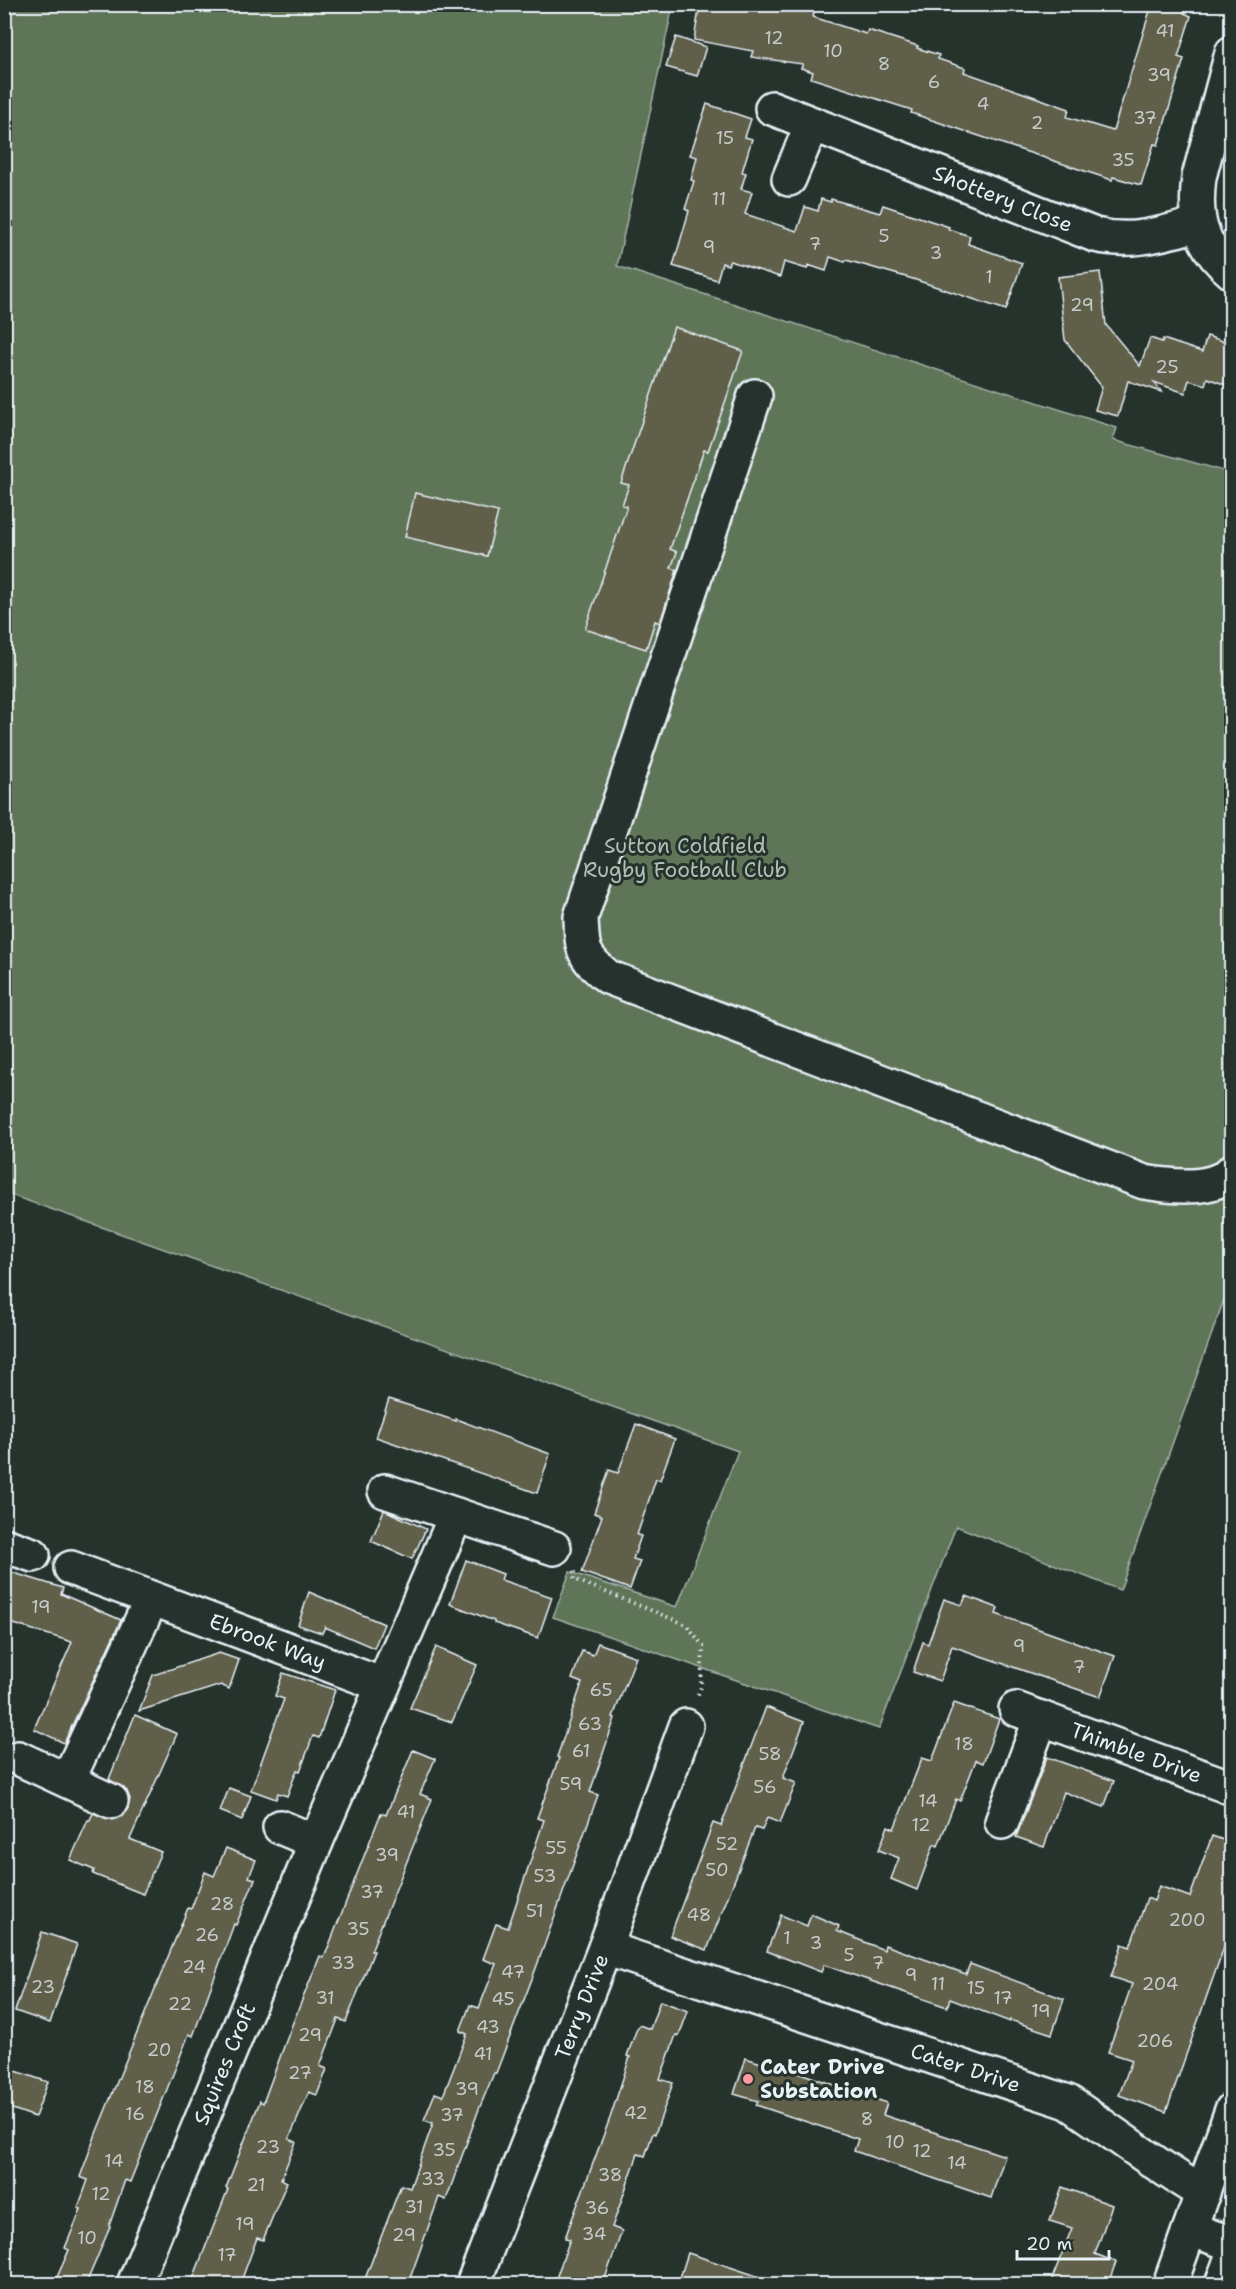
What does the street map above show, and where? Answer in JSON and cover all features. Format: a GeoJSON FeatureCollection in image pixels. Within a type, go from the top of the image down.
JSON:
{"type":"FeatureCollection","features":[{"type":"Feature","properties":{"kind":"street"},"geometry":{"type":"LineString","coordinates":[[1232,53],[1199,177],[1197,196],[1199,224],[1206,243],[1218,260],[1232,272]]}},
{"type":"Feature","properties":{"kind":"street","name":"Shottery Close"},"geometry":{"type":"LineString","coordinates":[[772,108],[1105,237],[1114,239],[1145,237],[1199,224]]}},
{"type":"Feature","properties":{"kind":"street"},"geometry":{"type":"LineString","coordinates":[[789,179],[812,124]]}},
{"type":"Feature","properties":{"kind":"street"},"geometry":{"type":"LineString","coordinates":[[755,396],[581,918],[582,942],[589,962],[608,977],[1144,1182],[1170,1186],[1202,1185],[1228,1175],[1232,1171]]}},
{"type":"Feature","properties":{"kind":"street"},"geometry":{"type":"LineString","coordinates":[[385,1491],[554,1548]]}},
{"type":"Feature","properties":{"kind":"street","name":"Squires Croft"},"geometry":{"type":"LineString","coordinates":[[134,2284],[316,1842],[456,1515]]}},
{"type":"Feature","properties":{"kind":"street","name":"Ebrook Way"},"geometry":{"type":"LineString","coordinates":[[71,1568],[151,1600],[383,1685]]}},
{"type":"Feature","properties":{"kind":"street"},"geometry":{"type":"LineString","coordinates":[[68,1780],[151,1600]]}},
{"type":"Feature","properties":{"kind":"street","name":"Thimble Drive"},"geometry":{"type":"LineString","coordinates":[[1002,1822],[1029,1714],[1232,1788]]}},
{"type":"Feature","properties":{"kind":"street","name":"Terry Drive"},"geometry":{"type":"LineString","coordinates":[[473,2284],[605,1948],[686,1726]]}},
{"type":"Feature","properties":{"kind":"street"},"geometry":{"type":"LineString","coordinates":[[18,1758],[111,1801]]}},
{"type":"Feature","properties":{"kind":"street"},"geometry":{"type":"LineString","coordinates":[[280,1827],[316,1842]]}},
{"type":"Feature","properties":{"kind":"street","name":"Cater Drive"},"geometry":{"type":"LineString","coordinates":[[605,1948],[1068,2102],[1123,2138],[1164,2170],[1203,2193]]}},
{"type":"Feature","properties":{"kind":"street"},"geometry":{"type":"LineString","coordinates":[[1170,2284],[1232,2110]]}},
{"type":"Feature","properties":{"kind":"street"},"geometry":{"type":"LineString","coordinates":[[1190,2229],[1229,2264]]}},
{"type":"Feature","properties":{"kind":"path"},"geometry":{"type":"LineString","coordinates":[[554,1548],[576,1557],[574,1579],[687,1625],[703,1646],[701,1687],[686,1726]]}},
{"type":"Feature","properties":{"kind":"green space","name":"Sutton Coldfield Rugby Football Club"},"geometry":{"type":"Polygon","coordinates":[[[5,5],[673,5],[617,266],[1117,428],[1113,440],[1231,473],[1231,1280],[1120,1590],[956,1526],[879,1729],[553,1617],[570,1572],[677,1607],[738,1451],[5,1193],[5,5]]]}},
{"type":"Feature","properties":{"kind":"building"},"geometry":{"type":"Polygon","coordinates":[[[700,4],[816,4],[813,17],[866,34],[868,30],[918,46],[917,48],[939,55],[938,59],[965,68],[964,72],[1069,109],[1067,117],[1113,131],[1152,4],[1186,4],[1184,13],[1191,16],[1178,57],[1184,59],[1158,145],[1154,144],[1141,185],[1113,177],[1112,180],[911,113],[912,110],[811,78],[813,72],[801,68],[803,64],[751,57],[753,51],[694,40],[700,4]]]}},
{"type":"Feature","properties":{"kind":"building"},"geometry":{"type":"Polygon","coordinates":[[[676,37],[706,47],[697,76],[666,67],[676,37]]]}},
{"type":"Feature","properties":{"kind":"building"},"geometry":{"type":"Polygon","coordinates":[[[707,104],[751,119],[745,137],[752,139],[742,172],[746,173],[741,189],[752,192],[745,214],[797,231],[805,207],[818,211],[821,199],[831,202],[831,199],[880,213],[883,205],[949,227],[948,229],[970,236],[968,244],[1022,263],[1006,310],[913,279],[830,257],[826,271],[808,265],[807,269],[784,262],[780,277],[730,261],[728,265],[722,263],[717,280],[673,266],[689,211],[685,209],[694,181],[691,180],[697,157],[690,155],[707,104]]]}},
{"type":"Feature","properties":{"kind":"building"},"geometry":{"type":"Polygon","coordinates":[[[1100,272],[1106,325],[1140,366],[1150,338],[1162,342],[1163,339],[1202,352],[1207,336],[1232,344],[1232,387],[1207,378],[1205,385],[1189,380],[1185,393],[1154,382],[1162,392],[1128,381],[1118,416],[1095,410],[1102,387],[1065,340],[1058,277],[1100,272]]]}},
{"type":"Feature","properties":{"kind":"building"},"geometry":{"type":"Polygon","coordinates":[[[674,327],[743,351],[708,451],[704,450],[670,549],[677,552],[671,568],[677,570],[660,623],[655,621],[646,649],[585,629],[627,506],[622,505],[629,485],[621,483],[674,327]]]}},
{"type":"Feature","properties":{"kind":"building"},"geometry":{"type":"Polygon","coordinates":[[[415,493],[498,512],[487,556],[405,537],[415,493]]]}},
{"type":"Feature","properties":{"kind":"building"},"geometry":{"type":"Polygon","coordinates":[[[389,1399],[456,1421],[456,1419],[550,1454],[537,1493],[376,1437],[389,1399]]]}},
{"type":"Feature","properties":{"kind":"building"},"geometry":{"type":"Polygon","coordinates":[[[636,1424],[675,1439],[660,1480],[656,1479],[637,1535],[641,1536],[633,1559],[640,1561],[630,1589],[582,1572],[602,1516],[594,1513],[609,1470],[618,1473],[636,1424]]]}},
{"type":"Feature","properties":{"kind":"building"},"geometry":{"type":"Polygon","coordinates":[[[384,1510],[426,1529],[412,1559],[371,1541],[384,1510]]]}},
{"type":"Feature","properties":{"kind":"building"},"geometry":{"type":"Polygon","coordinates":[[[466,1560],[503,1574],[501,1580],[552,1597],[538,1638],[494,1623],[494,1621],[450,1604],[466,1560]]]}},
{"type":"Feature","properties":{"kind":"building"},"geometry":{"type":"Polygon","coordinates":[[[4,1570],[63,1588],[61,1594],[121,1620],[64,1743],[34,1729],[72,1642],[4,1621],[4,1570]]]}},
{"type":"Feature","properties":{"kind":"building"},"geometry":{"type":"Polygon","coordinates":[[[309,1592],[384,1624],[374,1648],[325,1627],[322,1633],[298,1625],[309,1592]]]}},
{"type":"Feature","properties":{"kind":"building"},"geometry":{"type":"Polygon","coordinates":[[[966,1596],[998,1608],[996,1614],[1115,1656],[1100,1697],[952,1646],[940,1681],[913,1672],[923,1642],[928,1644],[944,1599],[962,1605],[966,1596]]]}},
{"type":"Feature","properties":{"kind":"building"},"geometry":{"type":"Polygon","coordinates":[[[598,1643],[636,1657],[613,1717],[615,1718],[590,1792],[598,1795],[535,1971],[496,2073],[494,2073],[479,2109],[446,2200],[439,2197],[408,2284],[363,2284],[401,2185],[410,2188],[433,2123],[424,2120],[435,2093],[443,2096],[467,2034],[460,2031],[470,2005],[479,2008],[496,1964],[483,1959],[496,1924],[508,1928],[544,1820],[537,1818],[559,1758],[557,1757],[582,1683],[572,1679],[582,1651],[593,1655],[598,1643]]]}},
{"type":"Feature","properties":{"kind":"building"},"geometry":{"type":"Polygon","coordinates":[[[436,1647],[477,1665],[452,1722],[410,1708],[436,1647]]]}},
{"type":"Feature","properties":{"kind":"building"},"geometry":{"type":"Polygon","coordinates":[[[219,1653],[239,1660],[229,1689],[221,1685],[139,1711],[153,1675],[219,1653]]]}},
{"type":"Feature","properties":{"kind":"building"},"geometry":{"type":"Polygon","coordinates":[[[283,1673],[335,1690],[319,1738],[313,1736],[300,1771],[297,1770],[287,1796],[278,1793],[276,1799],[251,1790],[284,1699],[275,1696],[283,1673]]]}},
{"type":"Feature","properties":{"kind":"building"},"geometry":{"type":"Polygon","coordinates":[[[954,1703],[999,1719],[983,1763],[976,1760],[960,1801],[956,1799],[938,1846],[934,1844],[917,1890],[891,1879],[899,1858],[879,1850],[888,1826],[894,1829],[922,1758],[932,1761],[954,1703]]]}},
{"type":"Feature","properties":{"kind":"building"},"geometry":{"type":"Polygon","coordinates":[[[766,1707],[804,1722],[783,1778],[796,1783],[780,1823],[767,1818],[762,1830],[755,1828],[707,1950],[670,1936],[713,1823],[721,1826],[766,1707]]]}},
{"type":"Feature","properties":{"kind":"building"},"geometry":{"type":"Polygon","coordinates":[[[135,1715],[177,1734],[130,1839],[161,1852],[143,1894],[93,1874],[94,1870],[70,1860],[93,1813],[113,1820],[122,1816],[128,1808],[130,1799],[127,1791],[109,1779],[135,1715]]]}},
{"type":"Feature","properties":{"kind":"building"},"geometry":{"type":"Polygon","coordinates":[[[413,1750],[435,1759],[420,1794],[432,1799],[371,1951],[374,1951],[346,2022],[338,2019],[320,2066],[327,2069],[317,2095],[309,2092],[289,2139],[296,2142],[281,2179],[287,2182],[263,2240],[257,2238],[240,2284],[191,2284],[260,2101],[263,2103],[320,1956],[324,1958],[381,1813],[386,1815],[413,1750]]]}},
{"type":"Feature","properties":{"kind":"building"},"geometry":{"type":"Polygon","coordinates":[[[1047,1757],[1114,1781],[1104,1807],[1064,1792],[1044,1847],[1016,1837],[1047,1757]]]}},
{"type":"Feature","properties":{"kind":"building"},"geometry":{"type":"Polygon","coordinates":[[[229,1788],[251,1796],[242,1820],[220,1811],[229,1788]]]}},
{"type":"Feature","properties":{"kind":"building"},"geometry":{"type":"Polygon","coordinates":[[[1212,1836],[1232,1843],[1232,1924],[1166,2112],[1119,2095],[1132,2060],[1108,2052],[1132,1984],[1111,1977],[1122,1944],[1130,1947],[1147,1898],[1154,1901],[1159,1886],[1190,1897],[1212,1836]]]}},
{"type":"Feature","properties":{"kind":"building"},"geometry":{"type":"Polygon","coordinates":[[[226,1848],[256,1860],[249,1877],[255,1879],[236,1925],[234,1924],[193,2036],[189,2034],[130,2182],[125,2180],[110,2227],[86,2284],[54,2284],[69,2250],[65,2248],[81,2209],[78,2208],[88,2180],[80,2177],[97,2131],[188,1908],[191,1909],[205,1872],[214,1876],[226,1848]]]}},
{"type":"Feature","properties":{"kind":"building"},"geometry":{"type":"Polygon","coordinates":[[[811,1914],[839,1926],[837,1931],[884,1950],[885,1945],[966,1974],[970,1964],[1064,1999],[1052,2034],[1010,2020],[1010,2022],[950,1999],[947,2007],[824,1965],[821,1972],[767,1951],[781,1915],[807,1926],[811,1914]]]}},
{"type":"Feature","properties":{"kind":"building"},"geometry":{"type":"Polygon","coordinates":[[[42,1932],[77,1944],[50,2023],[15,2011],[42,1932]]]}},
{"type":"Feature","properties":{"kind":"building"},"geometry":{"type":"Polygon","coordinates":[[[660,2001],[688,2011],[679,2036],[676,2035],[660,2079],[673,2083],[645,2156],[638,2154],[612,2227],[622,2231],[603,2284],[554,2284],[570,2239],[565,2238],[610,2118],[636,2031],[639,2025],[650,2029],[660,2001]]]}},
{"type":"Feature","properties":{"kind":"building"},"geometry":{"type":"Polygon","coordinates":[[[746,2058],[770,2066],[771,2063],[887,2103],[883,2115],[1005,2156],[991,2198],[854,2151],[858,2139],[756,2105],[758,2101],[734,2094],[746,2058]]]}},
{"type":"Feature","properties":{"kind":"building"},"geometry":{"type":"Polygon","coordinates":[[[4,2067],[48,2082],[35,2117],[4,2106],[4,2067]]]}},
{"type":"Feature","properties":{"kind":"building"},"geometry":{"type":"Polygon","coordinates":[[[1062,2187],[1112,2205],[1095,2254],[1116,2262],[1108,2284],[1050,2284],[1072,2228],[1050,2221],[1062,2187]]]}},
{"type":"Feature","properties":{"kind":"building"},"geometry":{"type":"Polygon","coordinates":[[[688,2253],[769,2280],[768,2284],[678,2284],[688,2253]]]}},
{"type":"Feature","properties":{"kind":"place","name":"Cater Drive Substation"},"geometry":{"type":"Point","coordinates":[748,2079]}}]}
